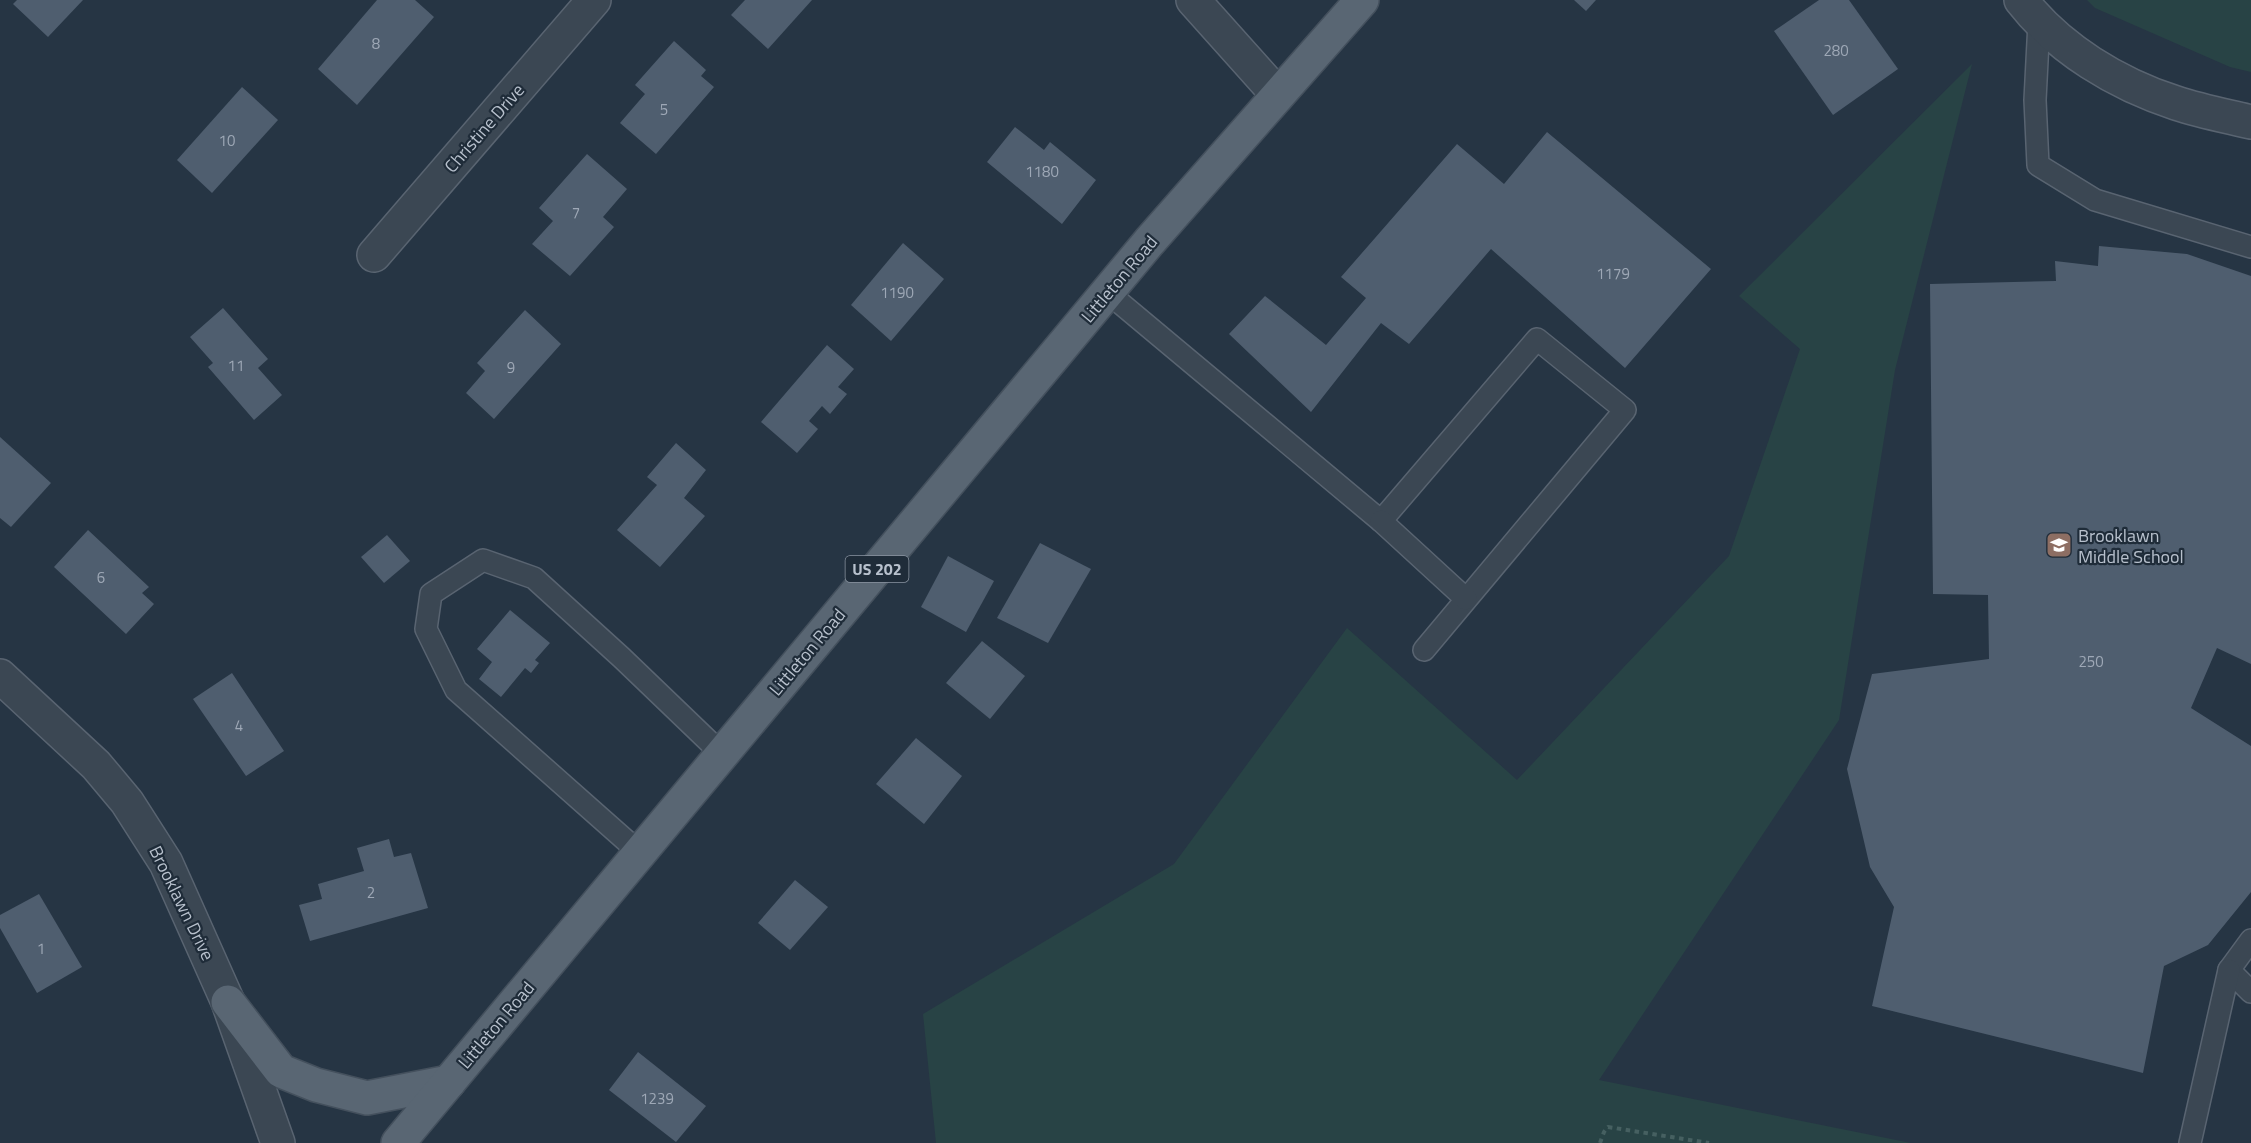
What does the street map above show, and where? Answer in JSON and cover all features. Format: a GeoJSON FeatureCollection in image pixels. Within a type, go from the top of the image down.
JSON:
{"type":"FeatureCollection","features":[{"type":"Feature","properties":{"kind":"main road","name":"Littleton Road"},"geometry":{"type":"LineString","coordinates":[[398,1143],[1107,292],[1362,0]]}},
{"type":"Feature","properties":{"kind":"main road"},"geometry":{"type":"LineString","coordinates":[[228,1002],[281,1071],[316,1085],[367,1098],[448,1082]]}},
{"type":"Feature","properties":{"kind":"street","name":"Christine Drive"},"geometry":{"type":"LineString","coordinates":[[374,255],[594,0]]}},
{"type":"Feature","properties":{"kind":"street"},"geometry":{"type":"LineString","coordinates":[[1193,0],[1278,96]]}},
{"type":"Feature","properties":{"kind":"street"},"geometry":{"type":"LineString","coordinates":[[2030,11],[2087,60],[2137,88],[2177,103],[2251,122]]}},
{"type":"Feature","properties":{"kind":"street","name":"Brooklawn Drive"},"geometry":{"type":"LineString","coordinates":[[0,676],[96,765],[127,802],[166,863],[228,1002],[278,1143]]}},
{"type":"Feature","properties":{"kind":"lane"},"geometry":{"type":"LineString","coordinates":[[2030,11],[2038,165],[2095,200],[2251,247]]}},
{"type":"Feature","properties":{"kind":"lane"},"geometry":{"type":"LineString","coordinates":[[1107,292],[1381,521],[1466,599]]}},
{"type":"Feature","properties":{"kind":"lane"},"geometry":{"type":"LineString","coordinates":[[1381,521],[1537,339],[1625,411],[1424,650]]}},
{"type":"Feature","properties":{"kind":"lane"},"geometry":{"type":"LineString","coordinates":[[640,853],[456,690],[426,629],[431,594],[483,560],[534,578],[722,754]]}},
{"type":"Feature","properties":{"kind":"lane"},"geometry":{"type":"LineString","coordinates":[[2190,1143],[2229,970],[2251,940]]}},
{"type":"Feature","properties":{"kind":"lane"},"geometry":{"type":"LineString","coordinates":[[2229,970],[2251,992]]}},
{"type":"Feature","properties":{"kind":"path"},"geometry":{"type":"LineString","coordinates":[[1600,1143],[1608,1128],[1709,1143]]}},
{"type":"Feature","properties":{"kind":"green space"},"geometry":{"type":"Polygon","coordinates":[[[2087,0],[2251,0],[2251,72],[2230,67],[2095,8],[2087,0]]]}},
{"type":"Feature","properties":{"kind":"green space"},"geometry":{"type":"Polygon","coordinates":[[[1972,64],[1895,370],[1839,720],[1599,1080],[1911,1143],[936,1143],[923,1014],[1174,864],[1347,628],[1517,780],[1729,556],[1800,349],[1739,296],[1972,64]]]}},
{"type":"Feature","properties":{"kind":"building"},"geometry":{"type":"Polygon","coordinates":[[[17,0],[83,0],[48,37],[13,4],[17,0]]]}},
{"type":"Feature","properties":{"kind":"building"},"geometry":{"type":"Polygon","coordinates":[[[377,0],[415,0],[434,17],[357,105],[318,69],[377,0]]]}},
{"type":"Feature","properties":{"kind":"building"},"geometry":{"type":"Polygon","coordinates":[[[745,0],[812,0],[768,49],[731,15],[745,0]]]}},
{"type":"Feature","properties":{"kind":"building"},"geometry":{"type":"Polygon","coordinates":[[[1574,0],[1596,0],[1586,11],[1574,0]]]}},
{"type":"Feature","properties":{"kind":"building"},"geometry":{"type":"Polygon","coordinates":[[[1819,0],[1849,0],[1898,69],[1833,115],[1774,31],[1819,0]]]}},
{"type":"Feature","properties":{"kind":"building"},"geometry":{"type":"Polygon","coordinates":[[[674,41],[706,70],[701,76],[714,87],[656,154],[620,123],[645,94],[635,85],[674,41]]]}},
{"type":"Feature","properties":{"kind":"building"},"geometry":{"type":"Polygon","coordinates":[[[242,87],[278,120],[212,193],[177,160],[242,87]]]}},
{"type":"Feature","properties":{"kind":"building"},"geometry":{"type":"Polygon","coordinates":[[[1015,127],[1044,150],[1050,142],[1096,180],[1062,224],[987,162],[1015,127]]]}},
{"type":"Feature","properties":{"kind":"building"},"geometry":{"type":"Polygon","coordinates":[[[1547,132],[1711,269],[1625,368],[1491,249],[1409,344],[1381,323],[1311,412],[1229,334],[1265,296],[1326,345],[1366,298],[1341,277],[1457,144],[1504,184],[1547,132]]]}},
{"type":"Feature","properties":{"kind":"building"},"geometry":{"type":"Polygon","coordinates":[[[587,154],[627,189],[603,217],[614,227],[570,276],[532,244],[553,221],[539,208],[587,154]]]}},
{"type":"Feature","properties":{"kind":"building"},"geometry":{"type":"Polygon","coordinates":[[[903,243],[944,279],[891,341],[851,305],[903,243]]]}},
{"type":"Feature","properties":{"kind":"building","name":"Brooklawn Middle School"},"geometry":{"type":"Polygon","coordinates":[[[2099,246],[2187,254],[2251,276],[2251,664],[2217,648],[2191,708],[2251,746],[2251,892],[2208,945],[2164,966],[2143,1073],[1872,1006],[1894,907],[1870,867],[1847,769],[1872,674],[1989,659],[1988,595],[1933,594],[1930,284],[2056,281],[2055,261],[2098,266],[2099,246]]]}},
{"type":"Feature","properties":{"kind":"building"},"geometry":{"type":"Polygon","coordinates":[[[223,308],[268,359],[258,368],[282,395],[254,420],[208,367],[213,363],[190,337],[223,308]]]}},
{"type":"Feature","properties":{"kind":"building"},"geometry":{"type":"Polygon","coordinates":[[[525,310],[561,344],[494,419],[466,393],[485,371],[477,363],[525,310]]]}},
{"type":"Feature","properties":{"kind":"building"},"geometry":{"type":"Polygon","coordinates":[[[827,345],[854,369],[838,387],[847,394],[830,414],[822,406],[809,421],[818,429],[797,453],[761,422],[827,345]]]}},
{"type":"Feature","properties":{"kind":"building"},"geometry":{"type":"Polygon","coordinates":[[[0,437],[51,483],[11,527],[0,518],[0,437]]]}},
{"type":"Feature","properties":{"kind":"building"},"geometry":{"type":"Polygon","coordinates":[[[676,443],[706,470],[684,498],[705,516],[660,567],[617,530],[657,485],[647,477],[676,443]]]}},
{"type":"Feature","properties":{"kind":"building"},"geometry":{"type":"Polygon","coordinates":[[[88,530],[149,587],[142,593],[154,604],[126,634],[54,567],[88,530]]]}},
{"type":"Feature","properties":{"kind":"building"},"geometry":{"type":"Polygon","coordinates":[[[387,535],[410,561],[384,583],[361,557],[387,535]]]}},
{"type":"Feature","properties":{"kind":"building"},"geometry":{"type":"Polygon","coordinates":[[[1040,543],[1091,569],[1048,643],[997,618],[1040,543]]]}},
{"type":"Feature","properties":{"kind":"building"},"geometry":{"type":"Polygon","coordinates":[[[948,556],[994,581],[966,632],[921,607],[948,556]]]}},
{"type":"Feature","properties":{"kind":"building"},"geometry":{"type":"Polygon","coordinates":[[[510,610],[550,643],[535,660],[539,663],[531,673],[525,668],[501,697],[479,679],[492,662],[477,649],[510,610]]]}},
{"type":"Feature","properties":{"kind":"building"},"geometry":{"type":"Polygon","coordinates":[[[982,641],[1025,676],[990,719],[946,683],[982,641]]]}},
{"type":"Feature","properties":{"kind":"building"},"geometry":{"type":"Polygon","coordinates":[[[232,673],[284,751],[246,776],[193,699],[232,673]]]}},
{"type":"Feature","properties":{"kind":"building"},"geometry":{"type":"Polygon","coordinates":[[[916,738],[962,776],[924,824],[876,784],[916,738]]]}},
{"type":"Feature","properties":{"kind":"building"},"geometry":{"type":"Polygon","coordinates":[[[389,839],[394,857],[411,853],[428,908],[310,941],[299,905],[322,899],[318,884],[364,871],[357,848],[389,839]]]}},
{"type":"Feature","properties":{"kind":"building"},"geometry":{"type":"Polygon","coordinates":[[[795,880],[828,907],[790,950],[758,923],[795,880]]]}},
{"type":"Feature","properties":{"kind":"building"},"geometry":{"type":"Polygon","coordinates":[[[39,894],[82,967],[37,993],[0,928],[0,915],[39,894]]]}},
{"type":"Feature","properties":{"kind":"building"},"geometry":{"type":"Polygon","coordinates":[[[638,1052],[706,1106],[676,1142],[609,1090],[638,1052]]]}},
{"type":"Feature","properties":{"kind":"place","name":"Brooklawn Middle School"},"geometry":{"type":"Point","coordinates":[2059,545]}}]}
